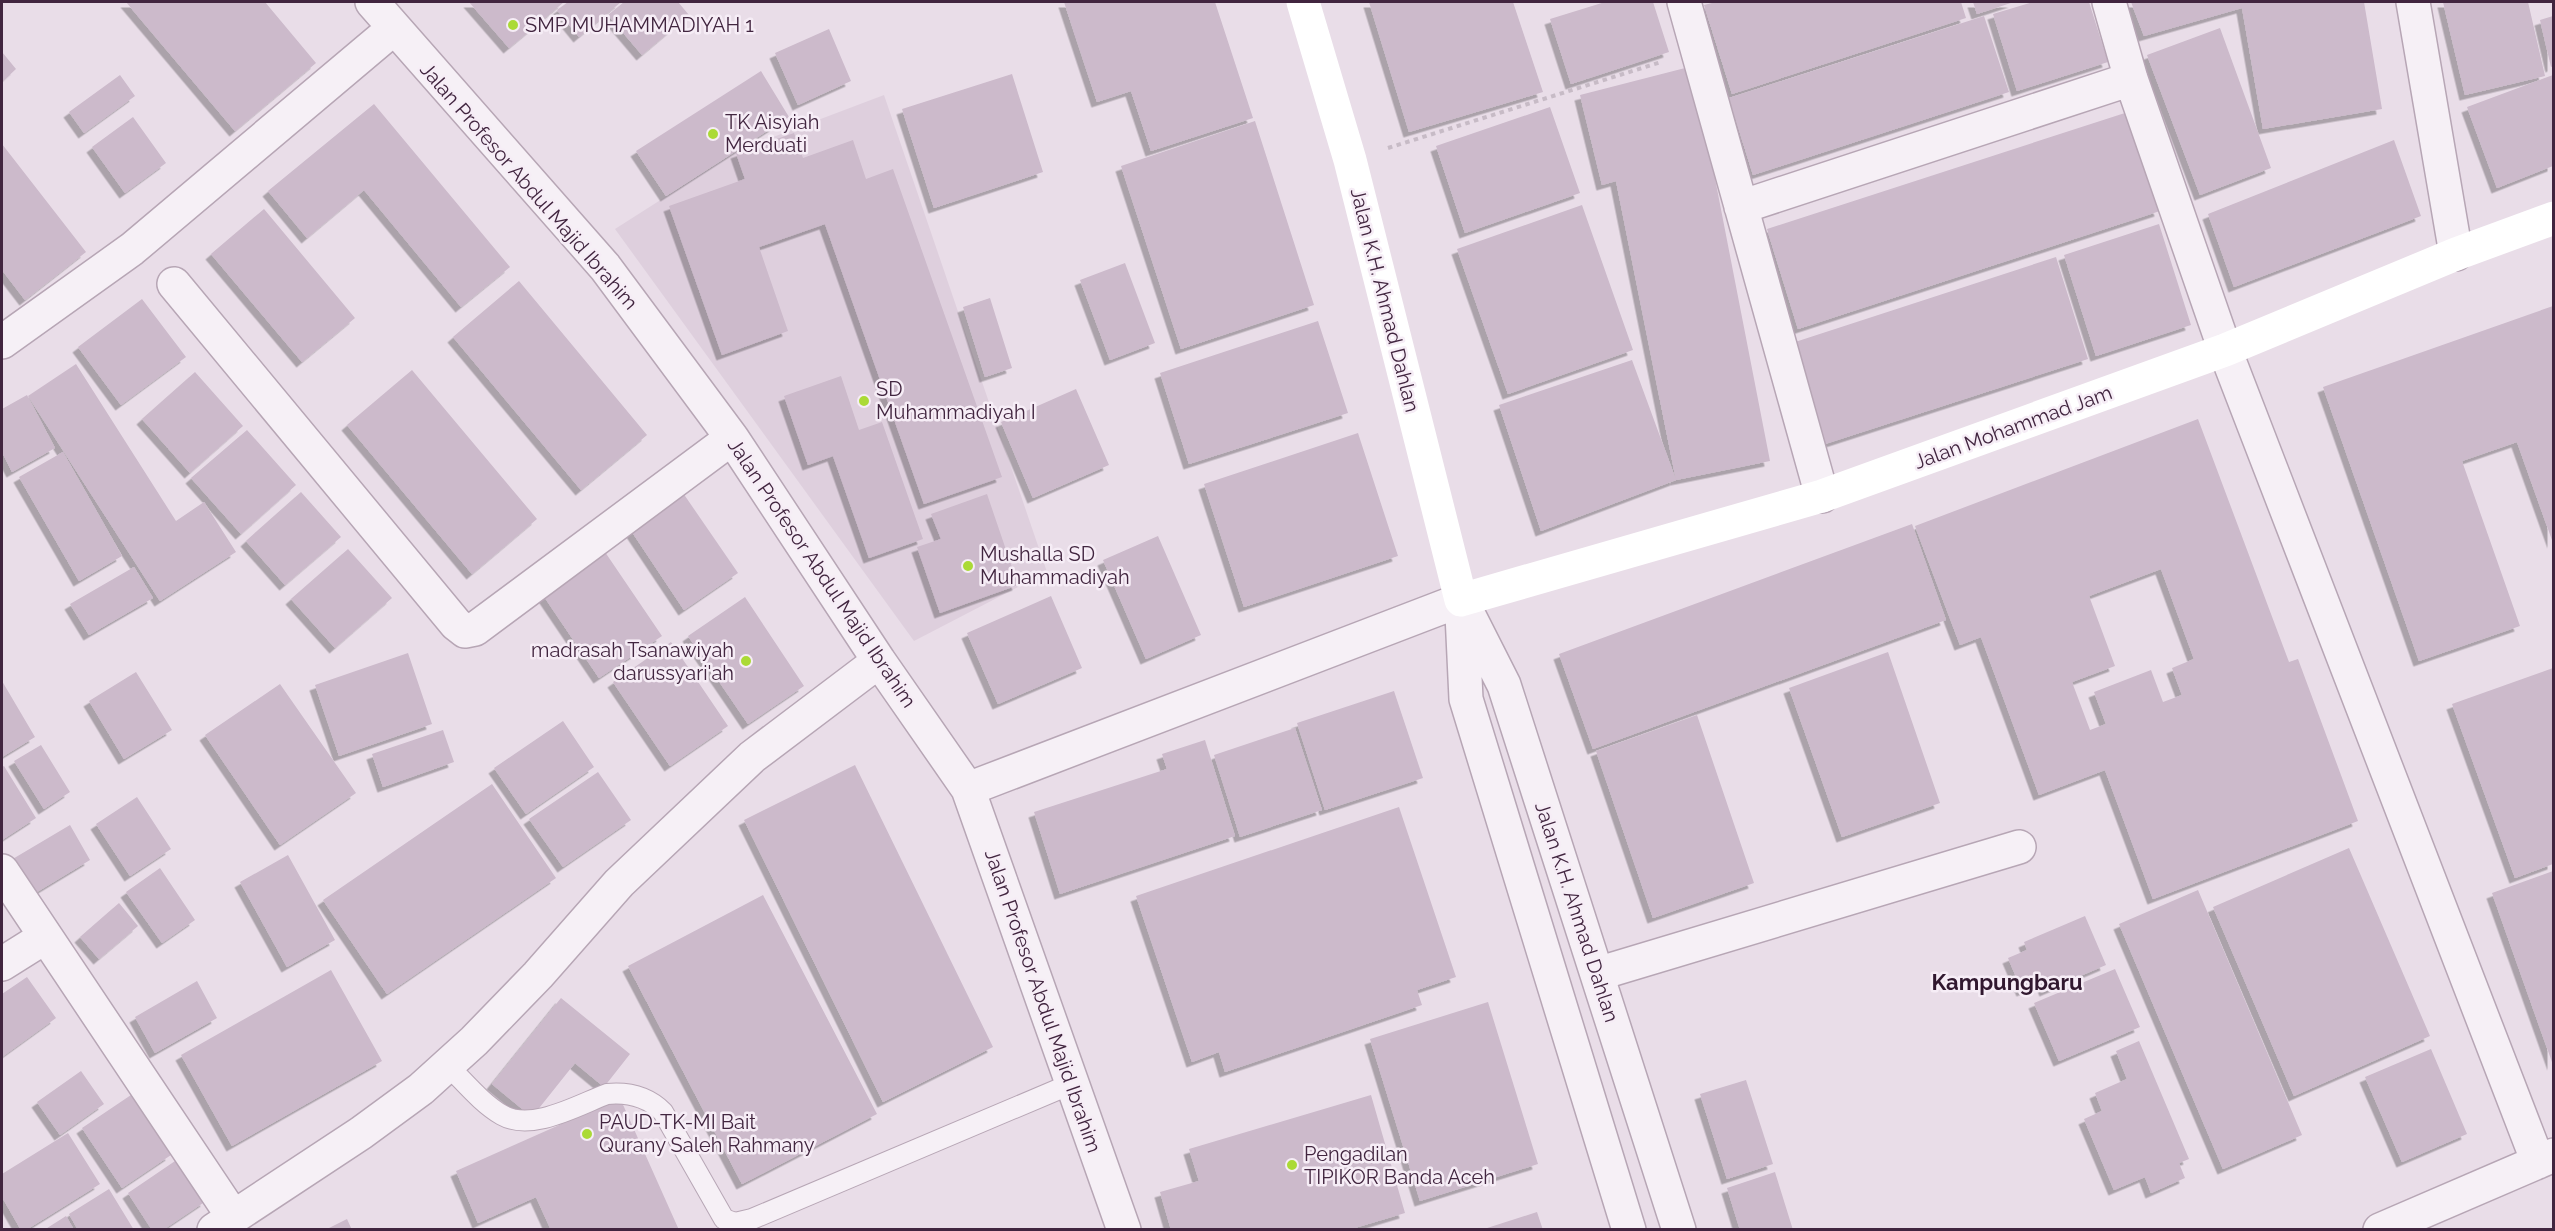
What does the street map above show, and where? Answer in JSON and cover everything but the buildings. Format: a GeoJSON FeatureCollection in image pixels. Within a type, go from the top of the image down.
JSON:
{"type":"FeatureCollection","features":[{"type":"Feature","properties":{"kind":"main road","name":"Jalan K.H. Ahmad Dahlan"},"geometry":{"type":"LineString","coordinates":[[1303,2],[1350,160],[1461,600]]}},
{"type":"Feature","properties":{"kind":"main road","name":"Jalan Mohammad Jam"},"geometry":{"type":"LineString","coordinates":[[1461,600],[1822,496],[2225,350],[2456,254],[2553,218]]}},
{"type":"Feature","properties":{"kind":"street","name":"Jalan Profesor Abdul Majid Ibrahim"},"geometry":{"type":"LineString","coordinates":[[372,2],[605,267],[732,438],[879,661],[968,789],[1124,1230]]}},
{"type":"Feature","properties":{"kind":"street"},"geometry":{"type":"LineString","coordinates":[[2109,2],[2131,79],[2225,350],[2546,1158],[2380,1230]]}},
{"type":"Feature","properties":{"kind":"street"},"geometry":{"type":"LineString","coordinates":[[2413,2],[2456,254]]}},
{"type":"Feature","properties":{"kind":"street"},"geometry":{"type":"LineString","coordinates":[[1691,4],[1697,50],[1822,496]]}},
{"type":"Feature","properties":{"kind":"street"},"geometry":{"type":"LineString","coordinates":[[2,342],[132,249],[393,28]]}},
{"type":"Feature","properties":{"kind":"street"},"geometry":{"type":"LineString","coordinates":[[1741,207],[2131,79]]}},
{"type":"Feature","properties":{"kind":"street"},"geometry":{"type":"LineString","coordinates":[[174,284],[465,631],[475,629],[732,438]]}},
{"type":"Feature","properties":{"kind":"street"},"geometry":{"type":"LineString","coordinates":[[968,789],[1461,600]]}},
{"type":"Feature","properties":{"kind":"street","name":"Jalan K.H. Ahmad Dahlan"},"geometry":{"type":"LineString","coordinates":[[1461,600],[1504,686],[1679,1230]]}},
{"type":"Feature","properties":{"kind":"street","name":"Jalan K.H. Ahmad Dahlan"},"geometry":{"type":"LineString","coordinates":[[1461,600],[1466,699],[1629,1230]]}},
{"type":"Feature","properties":{"kind":"street"},"geometry":{"type":"LineString","coordinates":[[2,871],[224,1224],[360,1133],[421,1089],[538,975],[619,883],[752,757],[879,661]]}},
{"type":"Feature","properties":{"kind":"street"},"geometry":{"type":"LineString","coordinates":[[1597,974],[2019,847]]}},
{"type":"Feature","properties":{"kind":"street"},"geometry":{"type":"LineString","coordinates":[[2,964],[45,936]]}},
{"type":"Feature","properties":{"kind":"lane"},"geometry":{"type":"LineString","coordinates":[[447,1065],[492,1108],[518,1121],[541,1119],[607,1094],[618,1093],[642,1098],[655,1104],[668,1121],[724,1219],[735,1223],[752,1219],[1071,1083]]}},
{"type":"Feature","properties":{"kind":"path"},"geometry":{"type":"LineString","coordinates":[[1350,160],[1697,50]]}},
{"type":"Feature","properties":{"kind":"shaded area","name":"SD Muhammadiyah I"},"geometry":{"type":"Polygon","coordinates":[[[884,95],[1047,572],[914,641],[615,229],[739,150],[884,95]]]}},
{"type":"Feature","properties":{"kind":"place","name":"SMP MUHAMMADIYAH 1"},"geometry":{"type":"Point","coordinates":[513,25]}},
{"type":"Feature","properties":{"kind":"place","name":"TK Aisyiah Merduati"},"geometry":{"type":"Point","coordinates":[713,134]}},
{"type":"Feature","properties":{"kind":"place","name":"SD Muhammadiyah I"},"geometry":{"type":"Point","coordinates":[864,401]}},
{"type":"Feature","properties":{"kind":"place","name":"Mushalla SD Muhammadiyah"},"geometry":{"type":"Point","coordinates":[968,566]}},
{"type":"Feature","properties":{"kind":"place","name":"madrasah Tsanawiyah darussyari'ah"},"geometry":{"type":"Point","coordinates":[746,661]}},
{"type":"Feature","properties":{"kind":"place","name":"PAUD-TK-MI Bait Qurany Saleh Rahmany"},"geometry":{"type":"Point","coordinates":[587,1134]}},
{"type":"Feature","properties":{"kind":"place","name":"Pengadilan TIPIKOR Banda Aceh"},"geometry":{"type":"Point","coordinates":[1292,1165]}},
{"type":"Feature","properties":{"kind":"district","name":"Kampungbaru"},"geometry":{"type":"Point","coordinates":[2007,982]}}]}
